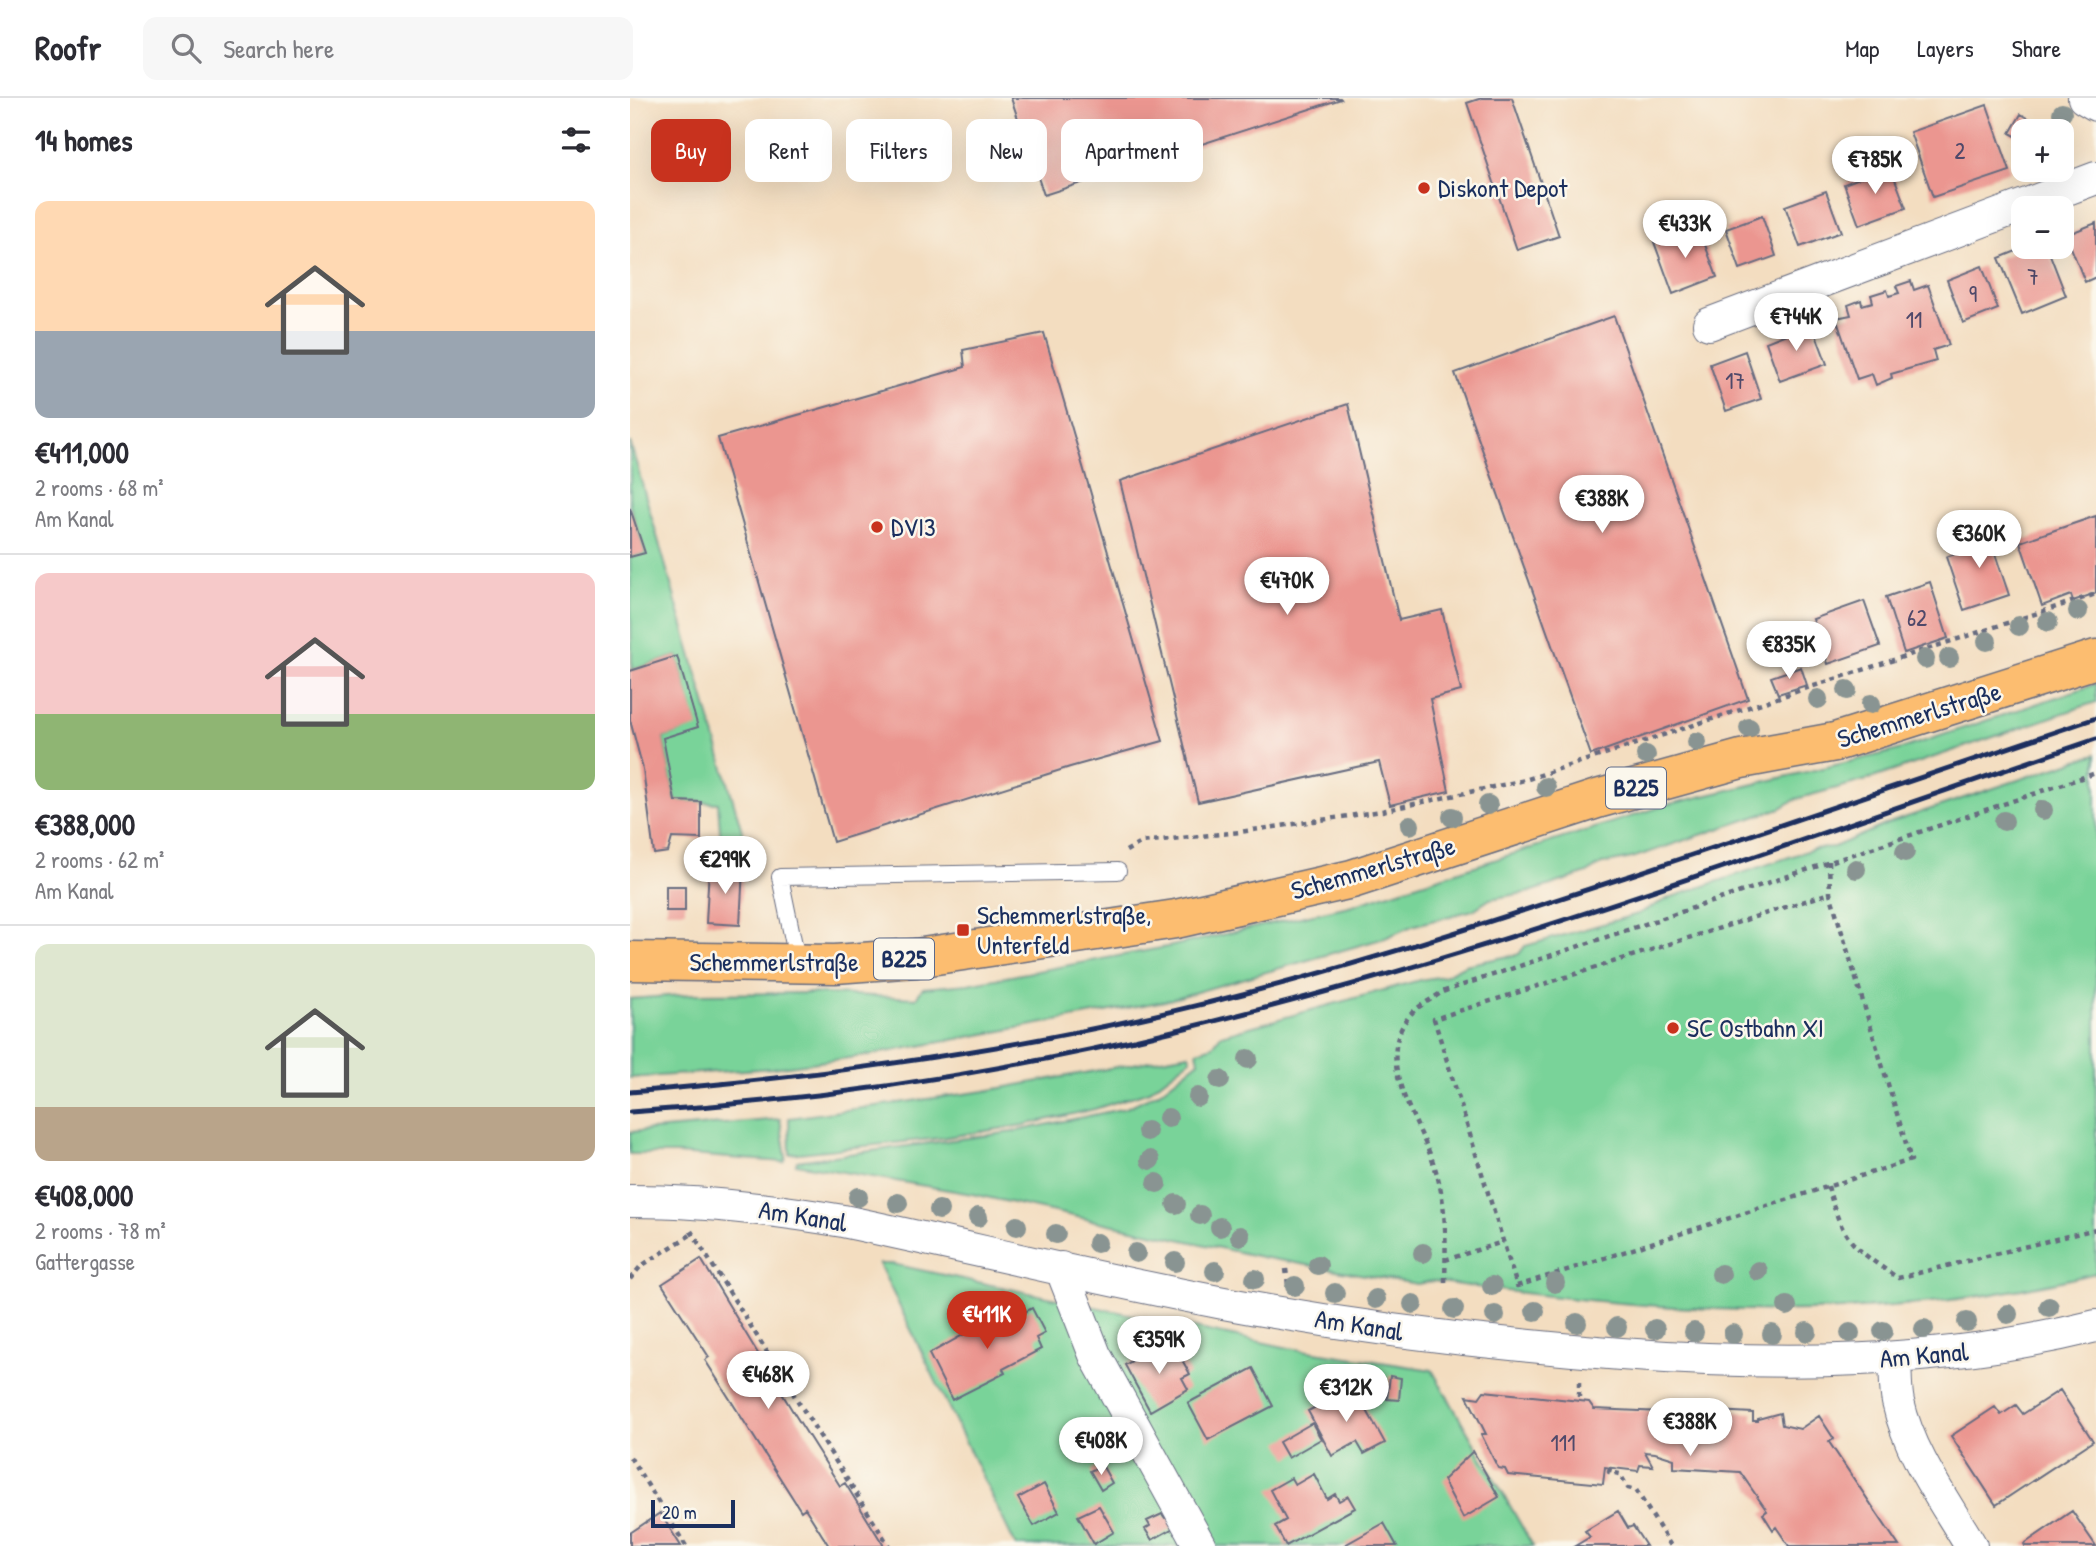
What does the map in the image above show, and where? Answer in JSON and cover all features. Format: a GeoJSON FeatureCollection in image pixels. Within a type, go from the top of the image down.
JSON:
{"type":"FeatureCollection","features":[{"type":"Feature","properties":{"kind":"main road","name":"Schemmerlstraße"},"geometry":{"type":"LineString","coordinates":[[630,961],[835,964],[916,958],[1176,919],[1352,879],[1597,799],[1741,759],[1835,742],[2096,659]]}},
{"type":"Feature","properties":{"kind":"street"},"geometry":{"type":"LineString","coordinates":[[2084,98],[2096,105]]}},
{"type":"Feature","properties":{"kind":"street"},"geometry":{"type":"LineString","coordinates":[[1709,324],[2096,178]]}},
{"type":"Feature","properties":{"kind":"street","name":"Am Kanal"},"geometry":{"type":"LineString","coordinates":[[630,1201],[672,1201],[779,1210],[1223,1303],[1438,1338],[1691,1359],[1895,1359],[1986,1349],[2096,1326]]}},
{"type":"Feature","properties":{"kind":"street"},"geometry":{"type":"LineString","coordinates":[[1061,1268],[1095,1355],[1200,1546]]}},
{"type":"Feature","properties":{"kind":"street"},"geometry":{"type":"LineString","coordinates":[[1895,1359],[1898,1401],[1907,1432],[1922,1464],[1972,1546]]}},
{"type":"Feature","properties":{"kind":"lane"},"geometry":{"type":"LineString","coordinates":[[799,964],[780,877],[1118,871]]}},
{"type":"Feature","properties":{"kind":"path"},"geometry":{"type":"LineString","coordinates":[[1118,871],[1126,850],[1142,842],[1240,832],[1382,811],[1525,780],[2096,594]]}},
{"type":"Feature","properties":{"kind":"path"},"geometry":{"type":"LineString","coordinates":[[1445,1282],[1444,1209],[1434,1165],[1403,1094],[1396,1065],[1398,1035],[1412,1013],[1442,992],[2096,773]]}},
{"type":"Feature","properties":{"kind":"path"},"geometry":{"type":"LineString","coordinates":[[1829,861],[1830,893],[1910,1160],[1517,1286],[1434,1019],[1830,893]]}},
{"type":"Feature","properties":{"kind":"path"},"geometry":{"type":"LineString","coordinates":[[1828,1186],[1837,1222],[1855,1249],[1898,1278],[2096,1229]]}},
{"type":"Feature","properties":{"kind":"path"},"geometry":{"type":"LineString","coordinates":[[672,1201],[889,1546]]}},
{"type":"Feature","properties":{"kind":"path"},"geometry":{"type":"LineString","coordinates":[[630,1279],[641,1266],[692,1234]]}},
{"type":"Feature","properties":{"kind":"path"},"geometry":{"type":"LineString","coordinates":[[1446,1260],[1503,1242]]}},
{"type":"Feature","properties":{"kind":"path"},"geometry":{"type":"LineString","coordinates":[[1286,1269],[1289,1290]]}},
{"type":"Feature","properties":{"kind":"path"},"geometry":{"type":"LineString","coordinates":[[1579,1382],[1579,1401]]}},
{"type":"Feature","properties":{"kind":"path"},"geometry":{"type":"LineString","coordinates":[[630,1457],[685,1546]]}},
{"type":"Feature","properties":{"kind":"path"},"geometry":{"type":"LineString","coordinates":[[1610,1468],[1609,1472],[1620,1474],[1628,1488],[1636,1490],[1671,1546]]}},
{"type":"Feature","properties":{"kind":"green space"},"geometry":{"type":"Polygon","coordinates":[[[630,442],[746,845],[721,844],[718,803],[675,801],[663,738],[697,726],[677,656],[632,670],[630,557],[645,553],[630,506],[630,442]]]}},
{"type":"Feature","properties":{"kind":"green space"},"geometry":{"type":"Polygon","coordinates":[[[2096,684],[2096,702],[1867,780],[1796,799],[1781,808],[1632,858],[1602,864],[1587,873],[1530,892],[1490,899],[1473,910],[1412,926],[1385,938],[1165,1001],[864,1056],[773,1068],[630,1078],[630,999],[694,994],[808,993],[916,998],[923,988],[968,984],[1172,946],[1349,906],[1670,804],[1895,751],[2096,684]]]}},
{"type":"Feature","properties":{"kind":"green space","name":"SC Ostbahn XI"},"geometry":{"type":"Polygon","coordinates":[[[2096,754],[2096,1273],[2012,1291],[1930,1303],[1847,1309],[1683,1308],[1600,1302],[1433,1281],[1417,1284],[1261,1257],[972,1194],[796,1164],[797,1161],[1012,1132],[1126,1108],[1158,1093],[1199,1061],[1197,1051],[1213,1046],[1221,1035],[1420,980],[1444,976],[1465,965],[1519,954],[1525,946],[1638,914],[1669,898],[1813,849],[1834,847],[1892,822],[2096,754]]]}},
{"type":"Feature","properties":{"kind":"green space"},"geometry":{"type":"Polygon","coordinates":[[[1189,1054],[1191,1059],[1149,1091],[1095,1109],[1024,1125],[941,1138],[790,1154],[789,1118],[985,1091],[1189,1054]]]}},
{"type":"Feature","properties":{"kind":"green space"},"geometry":{"type":"Polygon","coordinates":[[[780,1119],[786,1157],[784,1162],[677,1154],[630,1154],[630,1132],[780,1119]]]}},
{"type":"Feature","properties":{"kind":"green space"},"geometry":{"type":"Polygon","coordinates":[[[879,1264],[892,1264],[1289,1348],[1432,1370],[1533,1546],[1016,1546],[879,1264]]]}},
{"type":"Feature","properties":{"kind":"building"},"geometry":{"type":"Polygon","coordinates":[[[1011,98],[1341,99],[1203,144],[1203,119],[1061,119],[1061,182],[1084,182],[1044,195],[1040,182],[1047,182],[1047,119],[1018,119],[1011,98]]]}},
{"type":"Feature","properties":{"kind":"building"},"geometry":{"type":"Polygon","coordinates":[[[1482,98],[1512,98],[1559,236],[1517,250],[1467,103],[1482,98]]]}},
{"type":"Feature","properties":{"kind":"building"},"geometry":{"type":"Polygon","coordinates":[[[1987,105],[2010,171],[1933,197],[1910,132],[1987,105]]]}},
{"type":"Feature","properties":{"kind":"building"},"geometry":{"type":"Polygon","coordinates":[[[1890,166],[1906,208],[1859,225],[1844,184],[1890,166]]]}},
{"type":"Feature","properties":{"kind":"building"},"geometry":{"type":"Polygon","coordinates":[[[1826,191],[1841,232],[1800,247],[1785,206],[1826,191]]]}},
{"type":"Feature","properties":{"kind":"building"},"geometry":{"type":"Polygon","coordinates":[[[1762,216],[1776,256],[1740,269],[1726,229],[1762,216]]]}},
{"type":"Feature","properties":{"kind":"building"},"geometry":{"type":"Polygon","coordinates":[[[2096,223],[2096,277],[2085,282],[2074,255],[2074,232],[2096,223]]]}},
{"type":"Feature","properties":{"kind":"building"},"geometry":{"type":"Polygon","coordinates":[[[1698,226],[1717,277],[1673,294],[1654,242],[1698,226]]]}},
{"type":"Feature","properties":{"kind":"building"},"geometry":{"type":"Polygon","coordinates":[[[2011,253],[2011,259],[2052,259],[2066,296],[2022,314],[1999,258],[2011,253]]]}},
{"type":"Feature","properties":{"kind":"building"},"geometry":{"type":"Polygon","coordinates":[[[1982,266],[1998,309],[1963,323],[1947,280],[1982,266]]]}},
{"type":"Feature","properties":{"kind":"building"},"geometry":{"type":"Polygon","coordinates":[[[1911,281],[1914,290],[1928,285],[1949,345],[1933,350],[1936,361],[1891,374],[1892,378],[1876,385],[1872,374],[1857,379],[1836,318],[1851,315],[1848,305],[1861,300],[1862,305],[1873,302],[1871,295],[1887,290],[1889,296],[1899,293],[1896,286],[1911,281]]]}},
{"type":"Feature","properties":{"kind":"building"},"geometry":{"type":"Polygon","coordinates":[[[1614,316],[1748,699],[1591,755],[1455,373],[1614,316]]]}},
{"type":"Feature","properties":{"kind":"building"},"geometry":{"type":"Polygon","coordinates":[[[1812,324],[1827,364],[1780,381],[1766,342],[1812,324]]]}},
{"type":"Feature","properties":{"kind":"building","name":"DVI3"},"geometry":{"type":"Polygon","coordinates":[[[1044,333],[1163,741],[1070,767],[833,842],[718,438],[965,367],[963,350],[1044,333]]]}},
{"type":"Feature","properties":{"kind":"building"},"geometry":{"type":"Polygon","coordinates":[[[1745,351],[1761,399],[1726,411],[1710,364],[1745,351]]]}},
{"type":"Feature","properties":{"kind":"building"},"geometry":{"type":"Polygon","coordinates":[[[1348,404],[1399,620],[1442,610],[1461,691],[1430,699],[1449,791],[1390,805],[1379,762],[1198,802],[1120,481],[1348,404]]]}},
{"type":"Feature","properties":{"kind":"building"},"geometry":{"type":"Polygon","coordinates":[[[630,508],[645,553],[630,557],[630,508]]]}},
{"type":"Feature","properties":{"kind":"building"},"geometry":{"type":"Polygon","coordinates":[[[2096,516],[2096,593],[2073,601],[2071,595],[2042,606],[2020,542],[2096,516]]]}},
{"type":"Feature","properties":{"kind":"building"},"geometry":{"type":"Polygon","coordinates":[[[1996,524],[2002,542],[1992,545],[2009,595],[1964,610],[1946,557],[1973,548],[1968,534],[1996,524]]]}},
{"type":"Feature","properties":{"kind":"building"},"geometry":{"type":"Polygon","coordinates":[[[1930,582],[1948,638],[1904,653],[1886,597],[1930,582]]]}},
{"type":"Feature","properties":{"kind":"building"},"geometry":{"type":"Polygon","coordinates":[[[1864,601],[1880,646],[1828,664],[1813,619],[1864,601]]]}},
{"type":"Feature","properties":{"kind":"building"},"geometry":{"type":"Polygon","coordinates":[[[677,656],[698,727],[663,738],[675,801],[701,802],[701,839],[672,838],[668,852],[654,854],[643,769],[630,720],[630,671],[677,656]]]}},
{"type":"Feature","properties":{"kind":"building"},"geometry":{"type":"Polygon","coordinates":[[[1801,667],[1807,685],[1778,694],[1771,677],[1801,667]]]}},
{"type":"Feature","properties":{"kind":"building"},"geometry":{"type":"Polygon","coordinates":[[[709,867],[743,868],[740,925],[706,923],[709,867]]]}},
{"type":"Feature","properties":{"kind":"building"},"geometry":{"type":"Polygon","coordinates":[[[666,886],[685,886],[685,911],[666,911],[666,886]]]}},
{"type":"Feature","properties":{"kind":"building"},"geometry":{"type":"Polygon","coordinates":[[[701,1259],[840,1486],[845,1483],[884,1546],[829,1546],[805,1508],[801,1511],[705,1360],[709,1357],[662,1284],[701,1259]]]}},
{"type":"Feature","properties":{"kind":"building"},"geometry":{"type":"Polygon","coordinates":[[[1017,1305],[1021,1314],[1032,1308],[1045,1333],[1036,1338],[1041,1349],[1003,1369],[1005,1373],[952,1400],[929,1354],[1017,1305]]]}},
{"type":"Feature","properties":{"kind":"building"},"geometry":{"type":"Polygon","coordinates":[[[1165,1342],[1171,1354],[1177,1351],[1190,1374],[1182,1378],[1188,1389],[1150,1411],[1125,1365],[1165,1342]]]}},
{"type":"Feature","properties":{"kind":"building"},"geometry":{"type":"Polygon","coordinates":[[[1253,1368],[1273,1406],[1208,1440],[1188,1403],[1253,1368]]]}},
{"type":"Feature","properties":{"kind":"building"},"geometry":{"type":"Polygon","coordinates":[[[1390,1376],[1401,1378],[1399,1400],[1387,1399],[1390,1376]]]}},
{"type":"Feature","properties":{"kind":"building"},"geometry":{"type":"Polygon","coordinates":[[[1354,1387],[1385,1443],[1364,1454],[1357,1442],[1332,1456],[1308,1411],[1354,1387]]]}},
{"type":"Feature","properties":{"kind":"building"},"geometry":{"type":"Polygon","coordinates":[[[2060,1390],[2093,1441],[1996,1505],[1951,1436],[1995,1407],[2001,1415],[2016,1405],[2023,1414],[2060,1390]]]}},
{"type":"Feature","properties":{"kind":"building"},"geometry":{"type":"Polygon","coordinates":[[[1484,1391],[1589,1402],[1594,1409],[1663,1412],[1663,1417],[1676,1418],[1677,1409],[1753,1413],[1753,1421],[1780,1413],[1782,1425],[1800,1429],[1819,1416],[1834,1439],[1829,1442],[1899,1546],[1789,1546],[1776,1527],[1773,1530],[1763,1514],[1767,1511],[1740,1472],[1674,1468],[1674,1459],[1655,1453],[1645,1452],[1653,1466],[1640,1465],[1638,1471],[1605,1467],[1603,1484],[1508,1475],[1505,1469],[1498,1468],[1481,1434],[1486,1434],[1467,1396],[1479,1398],[1484,1391]]]}},
{"type":"Feature","properties":{"kind":"building"},"geometry":{"type":"Polygon","coordinates":[[[1312,1423],[1321,1439],[1288,1458],[1279,1442],[1312,1423]]]}},
{"type":"Feature","properties":{"kind":"building"},"geometry":{"type":"Polygon","coordinates":[[[1473,1451],[1499,1497],[1463,1518],[1443,1480],[1473,1451]]]}},
{"type":"Feature","properties":{"kind":"building"},"geometry":{"type":"Polygon","coordinates":[[[1102,1465],[1112,1483],[1101,1490],[1090,1471],[1102,1465]]]}},
{"type":"Feature","properties":{"kind":"building"},"geometry":{"type":"Polygon","coordinates":[[[1314,1474],[1327,1499],[1335,1494],[1339,1501],[1348,1496],[1355,1508],[1286,1546],[1275,1526],[1286,1520],[1270,1490],[1291,1478],[1295,1485],[1314,1474]]]}},
{"type":"Feature","properties":{"kind":"building"},"geometry":{"type":"Polygon","coordinates":[[[1044,1484],[1059,1512],[1034,1526],[1018,1498],[1044,1484]]]}},
{"type":"Feature","properties":{"kind":"building"},"geometry":{"type":"Polygon","coordinates":[[[1099,1506],[1114,1532],[1094,1544],[1078,1516],[1099,1506]]]}},
{"type":"Feature","properties":{"kind":"building"},"geometry":{"type":"Polygon","coordinates":[[[1618,1511],[1628,1528],[1633,1526],[1646,1546],[1575,1546],[1590,1537],[1585,1531],[1618,1511]]]}},
{"type":"Feature","properties":{"kind":"building"},"geometry":{"type":"Polygon","coordinates":[[[2072,1511],[2096,1546],[2025,1546],[2024,1544],[2072,1511]]]}},
{"type":"Feature","properties":{"kind":"building"},"geometry":{"type":"Polygon","coordinates":[[[660,1513],[681,1546],[630,1546],[630,1533],[660,1513]]]}},
{"type":"Feature","properties":{"kind":"building"},"geometry":{"type":"Polygon","coordinates":[[[1162,1514],[1165,1518],[1169,1516],[1175,1527],[1152,1540],[1145,1529],[1150,1526],[1147,1521],[1162,1514]]]}},
{"type":"Feature","properties":{"kind":"building"},"geometry":{"type":"Polygon","coordinates":[[[1384,1523],[1397,1546],[1343,1546],[1384,1523]]]}},
{"type":"Feature","properties":{"kind":"railway"},"geometry":{"type":"LineString","coordinates":[[630,1092],[824,1072],[1016,1044],[1143,1018],[1269,987],[1518,912],[2096,718]]}},
{"type":"Feature","properties":{"kind":"railway"},"geometry":{"type":"LineString","coordinates":[[630,1112],[767,1101],[903,1084],[1039,1060],[1173,1031],[1407,969],[1523,933],[2096,739]]}},
{"type":"Feature","properties":{"kind":"place","name":"Diskont Depot"},"geometry":{"type":"Point","coordinates":[1424,188]}},
{"type":"Feature","properties":{"kind":"place","name":"DVI3"},"geometry":{"type":"Point","coordinates":[877,527]}},
{"type":"Feature","properties":{"kind":"place","name":"Schemmerlstraße, Unterfeld"},"geometry":{"type":"Point","coordinates":[963,930]}},
{"type":"Feature","properties":{"kind":"place","name":"SC Ostbahn XI"},"geometry":{"type":"Point","coordinates":[1673,1028]}}]}
